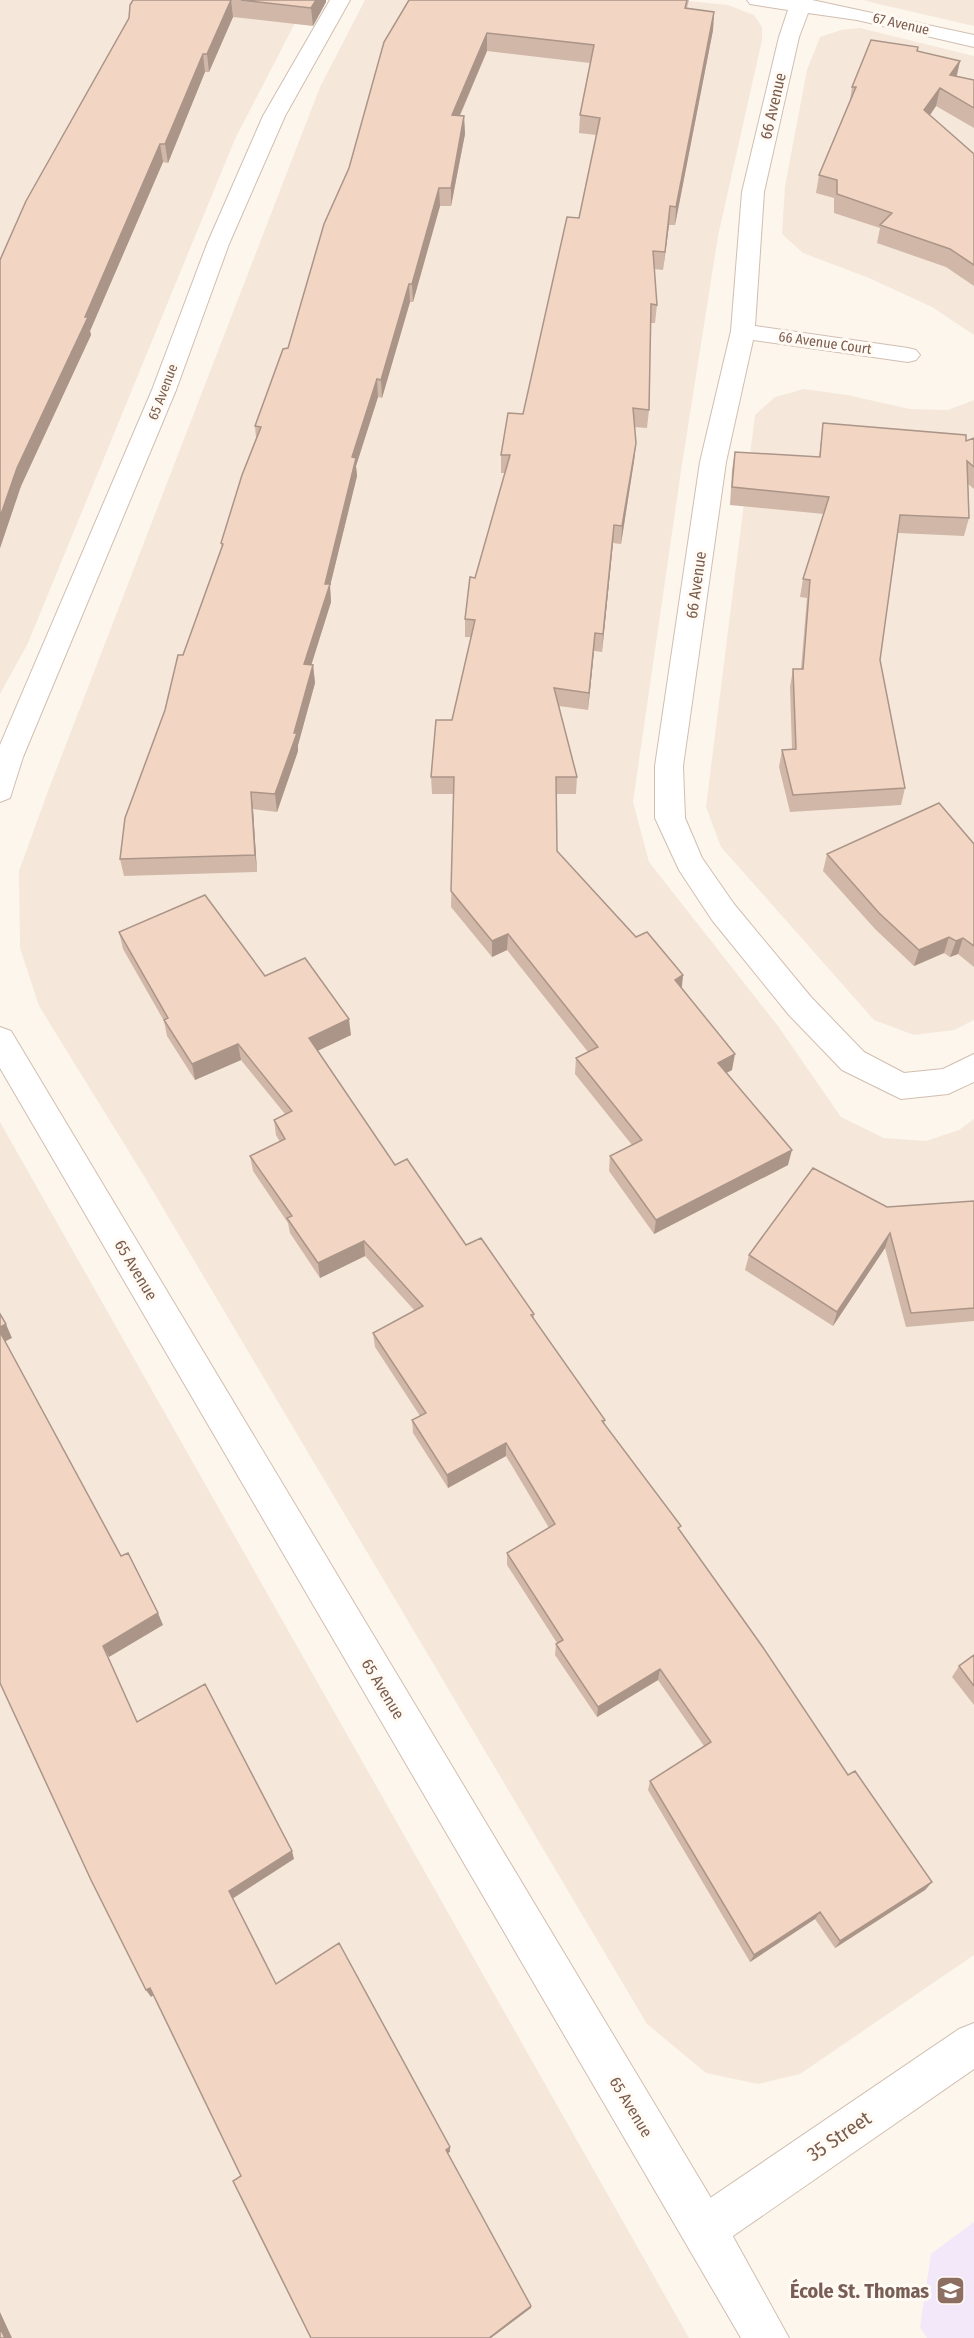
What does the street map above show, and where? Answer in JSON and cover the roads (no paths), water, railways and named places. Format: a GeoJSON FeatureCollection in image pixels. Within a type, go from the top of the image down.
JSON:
{"type":"FeatureCollection","features":[{"type":"Feature","properties":{"kind":"street","name":"65 Avenue"},"geometry":{"type":"LineString","coordinates":[[0,791],[4,756],[106,531],[164,390],[218,244],[274,116],[340,0]]}},
{"type":"Feature","properties":{"kind":"street","name":"67 Avenue"},"geometry":{"type":"LineString","coordinates":[[757,0],[800,2],[974,41]]}},
{"type":"Feature","properties":{"kind":"street","name":"66 Avenue"},"geometry":{"type":"LineString","coordinates":[[800,2],[753,192],[743,331],[713,462],[669,766],[670,818],[689,862],[706,889],[800,1006],[853,1061],[901,1086],[948,1081],[974,1067]]}},
{"type":"Feature","properties":{"kind":"street","name":"66 Avenue Court"},"geometry":{"type":"LineString","coordinates":[[743,331],[908,355]]}},
{"type":"Feature","properties":{"kind":"street","name":"65 Avenue"},"geometry":{"type":"LineString","coordinates":[[0,1040],[704,2229],[766,2338]]}},
{"type":"Feature","properties":{"kind":"street","name":"35 Street"},"geometry":{"type":"LineString","coordinates":[[704,2229],[974,2044]]}},
{"type":"Feature","properties":{"kind":"place","name":"École St. Thomas"},"geometry":{"type":"Point","coordinates":[950,2291]}}]}
